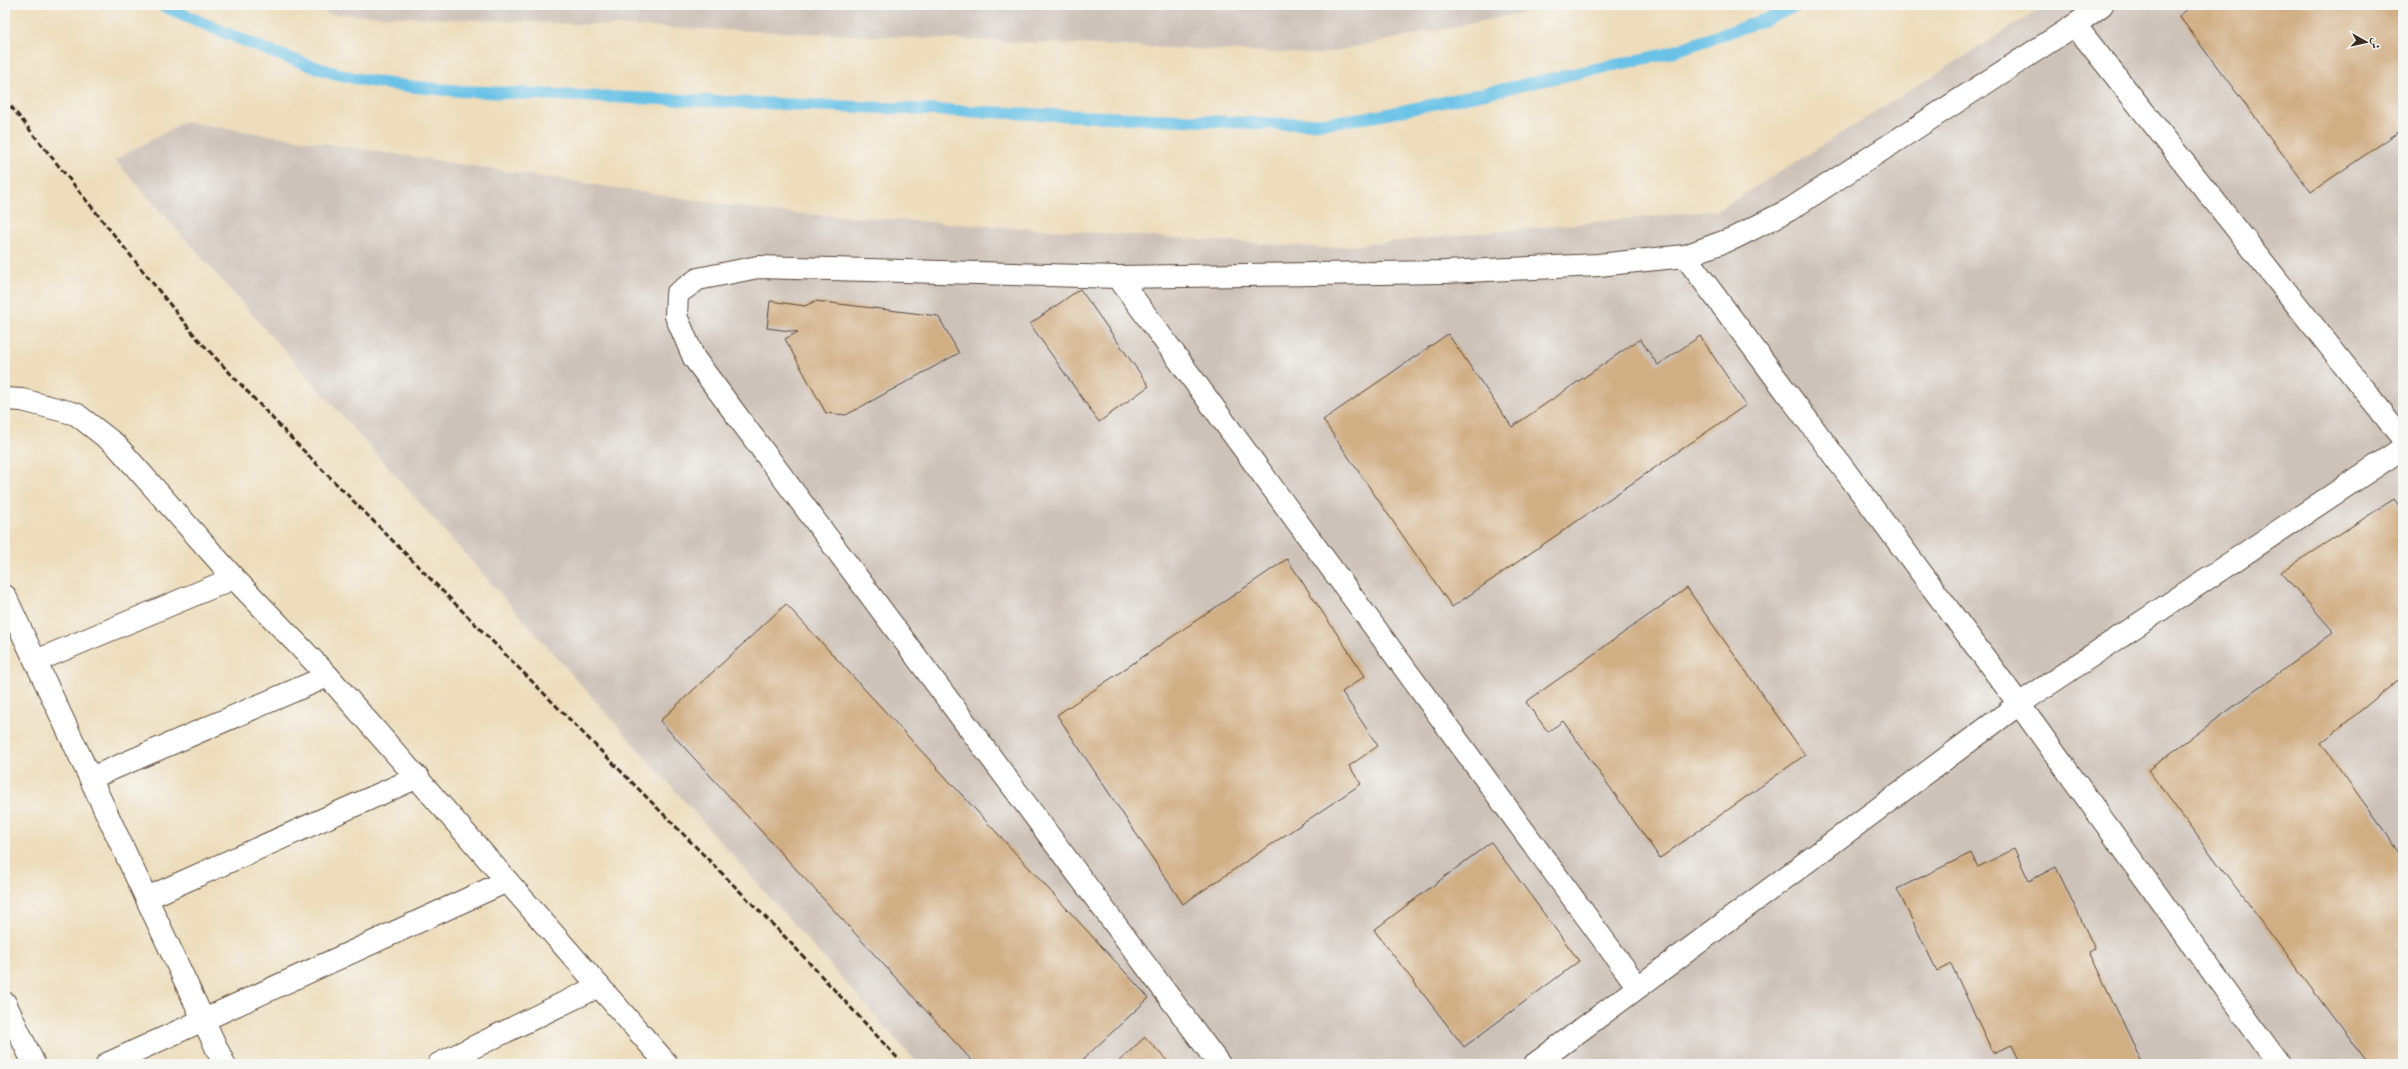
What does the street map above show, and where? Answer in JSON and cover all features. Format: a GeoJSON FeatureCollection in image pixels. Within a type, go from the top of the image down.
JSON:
{"type":"FeatureCollection","features":[{"type":"Feature","properties":{"kind":"street"},"geometry":{"type":"LineString","coordinates":[[1219,1064],[694,358],[676,316],[677,294],[698,279],[758,267],[1118,277],[1445,272],[1598,265],[1685,256],[1734,238],[1789,210],[2075,25],[2102,5]]}},
{"type":"Feature","properties":{"kind":"street"},"geometry":{"type":"LineString","coordinates":[[2075,25],[2403,439]]}},
{"type":"Feature","properties":{"kind":"street"},"geometry":{"type":"LineString","coordinates":[[1685,256],[2019,704],[2279,1064]]}},
{"type":"Feature","properties":{"kind":"street"},"geometry":{"type":"LineString","coordinates":[[1118,277],[1638,987]]}},
{"type":"Feature","properties":{"kind":"street"},"geometry":{"type":"LineString","coordinates":[[5,400],[22,400],[76,414],[116,445],[234,578],[328,676],[418,777],[667,1064]]}},
{"type":"Feature","properties":{"kind":"street"},"geometry":{"type":"LineString","coordinates":[[1535,1064],[2019,704],[2403,448]]}},
{"type":"Feature","properties":{"kind":"street"},"geometry":{"type":"LineString","coordinates":[[36,661],[234,578]]}},
{"type":"Feature","properties":{"kind":"street"},"geometry":{"type":"LineString","coordinates":[[5,596],[224,1064]]}},
{"type":"Feature","properties":{"kind":"street"},"geometry":{"type":"LineString","coordinates":[[91,778],[328,676]]}},
{"type":"Feature","properties":{"kind":"street"},"geometry":{"type":"LineString","coordinates":[[146,898],[418,777]]}},
{"type":"Feature","properties":{"kind":"street"},"geometry":{"type":"LineString","coordinates":[[107,1064],[507,881]]}},
{"type":"Feature","properties":{"kind":"street"},"geometry":{"type":"LineString","coordinates":[[438,1064],[599,986]]}},
{"type":"Feature","properties":{"kind":"street"},"geometry":{"type":"LineString","coordinates":[[5,1003],[34,1064]]}},
{"type":"Feature","properties":{"kind":"shaded area"},"geometry":{"type":"Polygon","coordinates":[[[311,5],[1561,5],[1320,54],[328,14],[311,5]]]}},
{"type":"Feature","properties":{"kind":"shaded area"},"geometry":{"type":"Polygon","coordinates":[[[2046,5],[2403,5],[2403,1064],[918,1064],[115,160],[184,122],[773,212],[1328,248],[1719,210],[2046,5]]]}},
{"type":"Feature","properties":{"kind":"building"},"geometry":{"type":"Polygon","coordinates":[[[2193,5],[2403,5],[2403,129],[2311,192],[2179,16],[2193,5]]]}},
{"type":"Feature","properties":{"kind":"building"},"geometry":{"type":"Polygon","coordinates":[[[1080,289],[1149,386],[1099,422],[1030,324],[1080,289]]]}},
{"type":"Feature","properties":{"kind":"building"},"geometry":{"type":"Polygon","coordinates":[[[770,301],[805,306],[815,301],[938,316],[959,353],[846,415],[826,413],[785,339],[798,332],[767,328],[770,301]]]}},
{"type":"Feature","properties":{"kind":"building"},"geometry":{"type":"Polygon","coordinates":[[[1448,334],[1512,427],[1640,339],[1658,365],[1700,336],[1746,405],[1452,607],[1323,420],[1448,334]]]}},
{"type":"Feature","properties":{"kind":"building"},"geometry":{"type":"Polygon","coordinates":[[[2394,499],[2403,511],[2403,676],[2321,743],[2403,857],[2403,1064],[2368,1064],[2148,770],[2334,632],[2281,572],[2394,499]]]}},
{"type":"Feature","properties":{"kind":"building"},"geometry":{"type":"Polygon","coordinates":[[[1287,559],[1365,676],[1342,692],[1378,746],[1349,766],[1361,784],[1183,904],[1057,715],[1287,559]]]}},
{"type":"Feature","properties":{"kind":"building"},"geometry":{"type":"Polygon","coordinates":[[[1687,588],[1805,755],[1660,858],[1563,721],[1548,732],[1526,702],[1687,588]]]}},
{"type":"Feature","properties":{"kind":"building"},"geometry":{"type":"Polygon","coordinates":[[[786,604],[1149,998],[1080,1062],[1082,1064],[975,1064],[660,721],[786,604]]]}},
{"type":"Feature","properties":{"kind":"building"},"geometry":{"type":"Polygon","coordinates":[[[1491,842],[1579,961],[1464,1047],[1374,930],[1491,842]]]}},
{"type":"Feature","properties":{"kind":"building"},"geometry":{"type":"Polygon","coordinates":[[[2014,849],[2029,881],[2056,867],[2095,949],[2089,952],[2143,1064],[2021,1064],[2012,1045],[1993,1053],[1951,964],[1937,971],[1897,889],[1971,853],[1978,867],[2014,849]]]}},
{"type":"Feature","properties":{"kind":"building"},"geometry":{"type":"Polygon","coordinates":[[[1145,1037],[1170,1064],[1116,1064],[1145,1037]]]}},
{"type":"Feature","properties":{"kind":"waterway"},"geometry":{"type":"LineString","coordinates":[[161,5],[245,41],[309,65],[363,80],[412,87],[461,91],[1281,124],[1324,123],[1378,116],[1666,54],[1767,19],[1798,5]]}},
{"type":"Feature","properties":{"kind":"railway"},"geometry":{"type":"LineString","coordinates":[[5,99],[196,337],[293,440],[789,941],[903,1064]]}}]}
